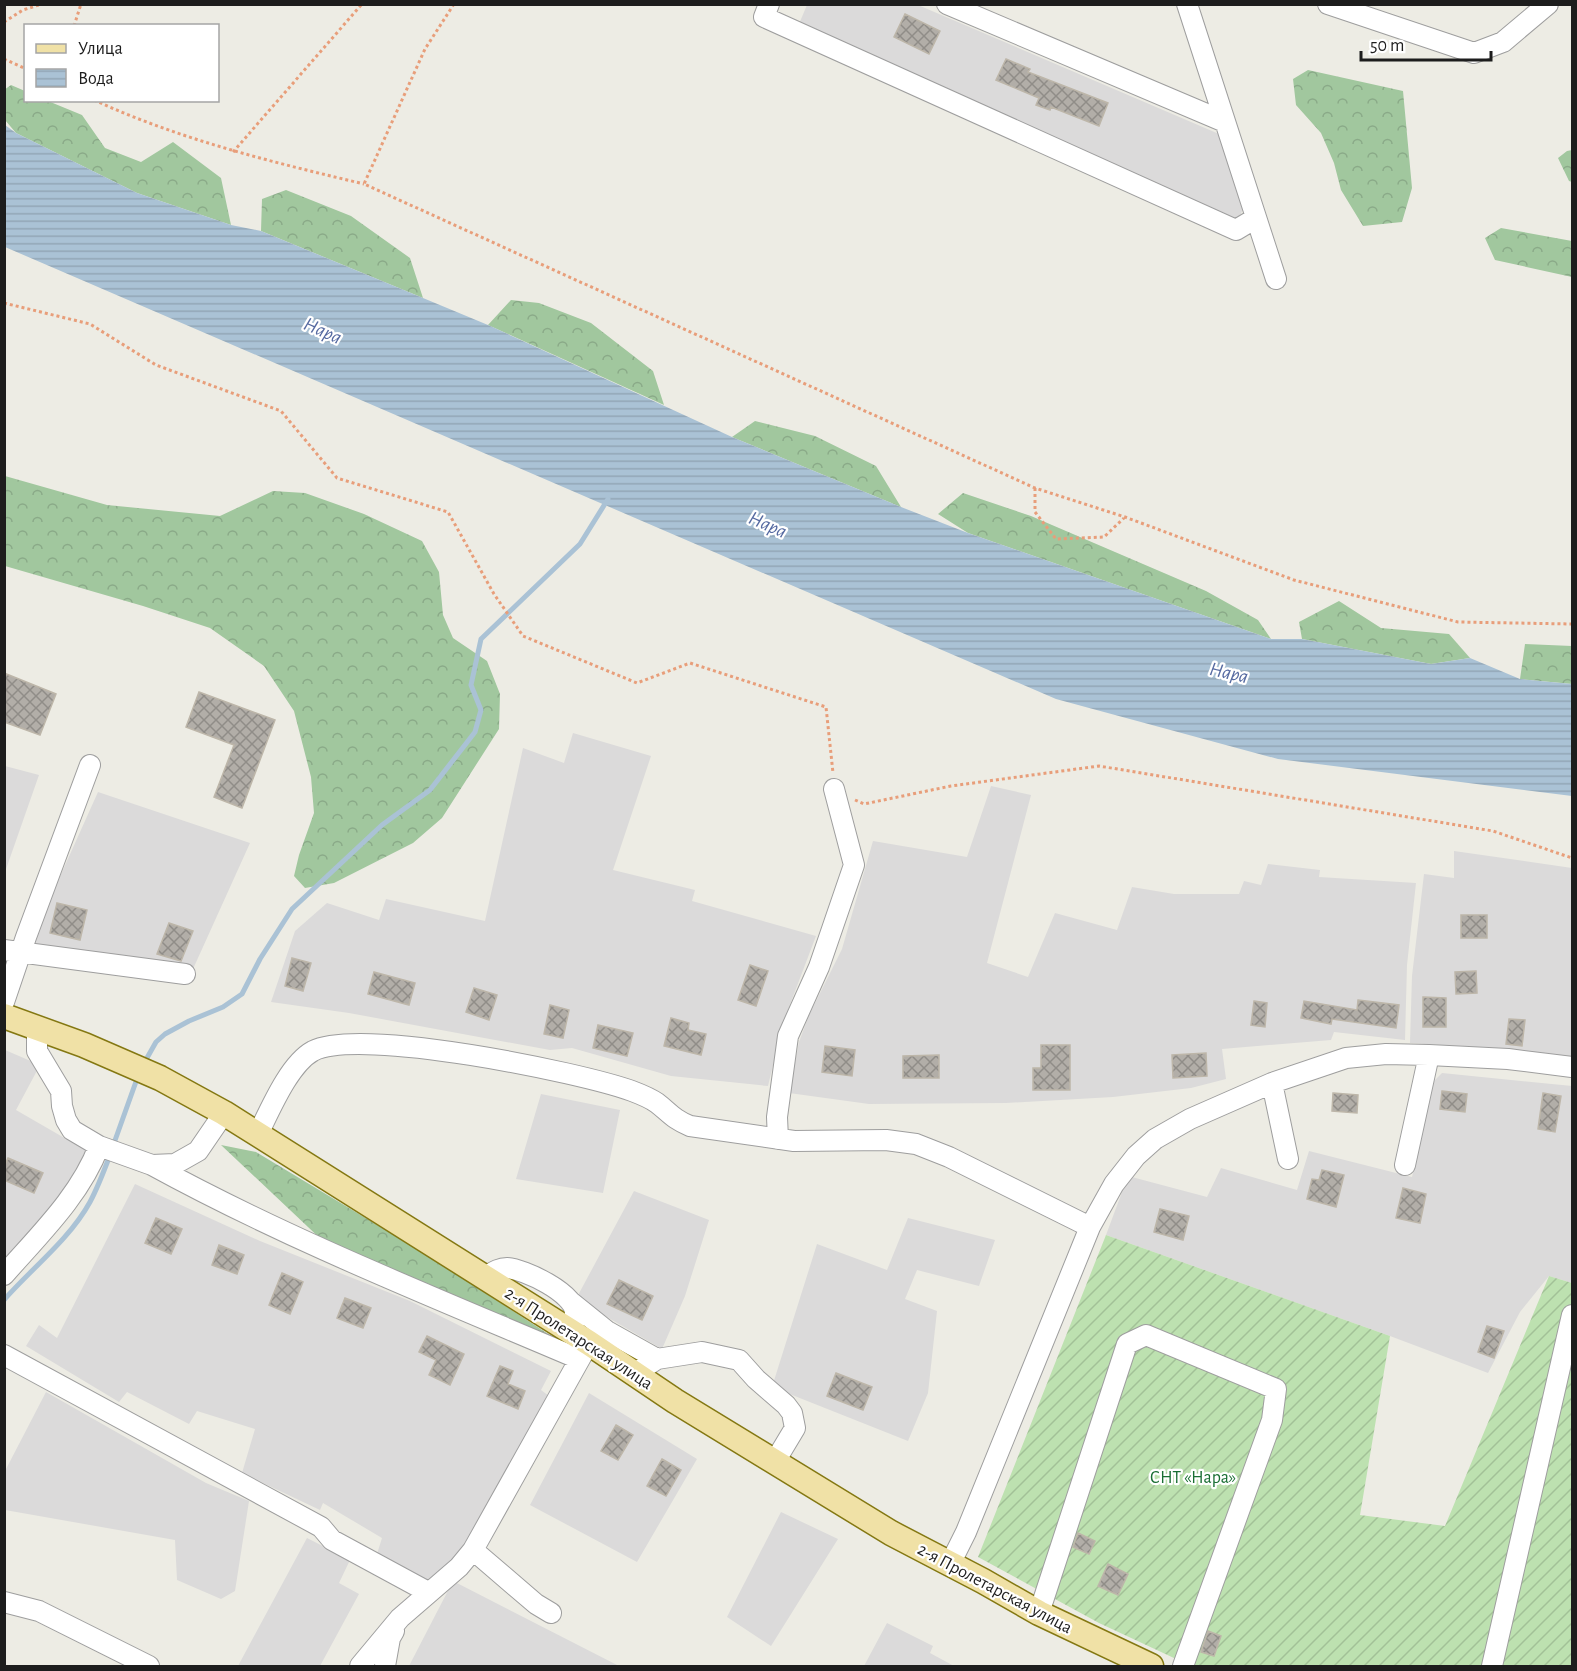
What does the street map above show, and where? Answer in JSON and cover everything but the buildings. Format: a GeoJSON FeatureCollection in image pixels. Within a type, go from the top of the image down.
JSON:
{"type":"FeatureCollection","features":[{"type":"Feature","properties":{"kind":"main road","name":"2-я Пролетарская улица"},"geometry":{"type":"LineString","coordinates":[[4,1016],[160,1078],[224,1113],[485,1277],[580,1345],[634,1374],[774,1463],[891,1533],[1039,1613],[1151,1666]]}},
{"type":"Feature","properties":{"kind":"street"},"geometry":{"type":"LineString","coordinates":[[769,4],[764,17],[1236,230],[1256,218]]}},
{"type":"Feature","properties":{"kind":"street"},"geometry":{"type":"LineString","coordinates":[[948,4],[1225,122]]}},
{"type":"Feature","properties":{"kind":"street"},"geometry":{"type":"LineString","coordinates":[[1187,4],[1276,279]]}},
{"type":"Feature","properties":{"kind":"street"},"geometry":{"type":"LineString","coordinates":[[1328,4],[1474,53],[1503,42],[1548,4]]}},
{"type":"Feature","properties":{"kind":"street"},"geometry":{"type":"LineString","coordinates":[[4,1002],[13,951],[90,765]]}},
{"type":"Feature","properties":{"kind":"street"},"geometry":{"type":"LineString","coordinates":[[778,1139],[777,1117],[788,1036],[819,967],[854,866],[834,789]]}},
{"type":"Feature","properties":{"kind":"street"},"geometry":{"type":"LineString","coordinates":[[13,951],[185,974]]}},
{"type":"Feature","properties":{"kind":"street"},"geometry":{"type":"LineString","coordinates":[[37,1028],[37,1051],[61,1091],[66,1120],[72,1130],[99,1146],[152,1165],[201,1191],[340,1256],[580,1345]]}},
{"type":"Feature","properties":{"kind":"street"},"geometry":{"type":"LineString","coordinates":[[258,1134],[296,1067],[313,1052],[342,1044],[402,1046],[546,1068],[633,1091],[656,1102],[675,1120],[690,1126],[794,1141],[886,1140],[916,1144],[949,1157],[1090,1227]]}},
{"type":"Feature","properties":{"kind":"street"},"geometry":{"type":"LineString","coordinates":[[950,1564],[966,1532],[1090,1227],[1114,1184],[1136,1156],[1155,1139],[1190,1119],[1272,1083],[1346,1058],[1386,1054],[1429,1055],[1508,1059],[1572,1067]]}},
{"type":"Feature","properties":{"kind":"street"},"geometry":{"type":"LineString","coordinates":[[1406,1165],[1429,1055]]}},
{"type":"Feature","properties":{"kind":"street"},"geometry":{"type":"LineString","coordinates":[[1272,1083],[1288,1159]]}},
{"type":"Feature","properties":{"kind":"street"},"geometry":{"type":"LineString","coordinates":[[152,1165],[175,1164],[198,1151],[224,1113]]}},
{"type":"Feature","properties":{"kind":"street"},"geometry":{"type":"LineString","coordinates":[[4,1275],[75,1192],[90,1169],[99,1146]]}},
{"type":"Feature","properties":{"kind":"street"},"geometry":{"type":"LineString","coordinates":[[485,1277],[506,1268],[528,1273],[556,1289],[607,1331],[657,1359]]}},
{"type":"Feature","properties":{"kind":"street"},"geometry":{"type":"LineString","coordinates":[[360,1666],[400,1618],[459,1567],[473,1550],[580,1345],[576,1312],[571,1302]]}},
{"type":"Feature","properties":{"kind":"street"},"geometry":{"type":"LineString","coordinates":[[1492,1666],[1572,1315]]}},
{"type":"Feature","properties":{"kind":"street"},"geometry":{"type":"LineString","coordinates":[[1039,1613],[1127,1344],[1146,1335],[1276,1389],[1272,1420],[1183,1666]]}},
{"type":"Feature","properties":{"kind":"street"},"geometry":{"type":"LineString","coordinates":[[634,1374],[657,1359],[702,1352],[738,1360],[792,1413],[795,1428],[774,1463]]}},
{"type":"Feature","properties":{"kind":"street"},"geometry":{"type":"LineString","coordinates":[[4,1355],[321,1527],[332,1540],[428,1592]]}},
{"type":"Feature","properties":{"kind":"street"},"geometry":{"type":"LineString","coordinates":[[473,1550],[536,1604],[551,1613]]}},
{"type":"Feature","properties":{"kind":"street"},"geometry":{"type":"LineString","coordinates":[[4,1602],[39,1611],[149,1666]]}},
{"type":"Feature","properties":{"kind":"street"},"geometry":{"type":"LineString","coordinates":[[385,1666],[390,1638],[400,1618]]}},
{"type":"Feature","properties":{"kind":"path"},"geometry":{"type":"LineString","coordinates":[[4,22],[23,10],[42,4]]}},
{"type":"Feature","properties":{"kind":"path"},"geometry":{"type":"LineString","coordinates":[[75,24],[81,4]]}},
{"type":"Feature","properties":{"kind":"path"},"geometry":{"type":"LineString","coordinates":[[232,152],[362,4]]}},
{"type":"Feature","properties":{"kind":"path"},"geometry":{"type":"LineString","coordinates":[[364,184],[425,49],[454,4]]}},
{"type":"Feature","properties":{"kind":"path"},"geometry":{"type":"LineString","coordinates":[[4,59],[24,68]]}},
{"type":"Feature","properties":{"kind":"path"},"geometry":{"type":"LineString","coordinates":[[98,102],[129,116],[232,152],[364,184],[1035,488],[1125,517],[1294,580],[1458,622],[1572,624]]}},
{"type":"Feature","properties":{"kind":"path"},"geometry":{"type":"LineString","coordinates":[[4,303],[90,324],[156,365],[281,411],[337,478],[448,512],[494,594],[523,636],[637,683],[690,663],[826,707],[834,789],[864,804],[951,786],[1099,766],[1493,831],[1572,858]]}},
{"type":"Feature","properties":{"kind":"path"},"geometry":{"type":"LineString","coordinates":[[1035,488],[1035,512],[1056,539],[1104,537],[1125,517]]}},
{"type":"Feature","properties":{"kind":"shaded area"},"geometry":{"type":"Polygon","coordinates":[[[807,5],[918,5],[1219,134],[1244,207],[1238,220],[799,24],[807,5]]]}},
{"type":"Feature","properties":{"kind":"shaded area"},"geometry":{"type":"Polygon","coordinates":[[[573,733],[651,756],[613,870],[695,890],[692,901],[816,936],[783,1023],[768,1086],[671,1076],[572,1048],[550,1050],[349,1013],[271,1002],[295,931],[327,903],[379,920],[386,899],[485,921],[523,748],[564,763],[573,733]]]}},
{"type":"Feature","properties":{"kind":"shaded area"},"geometry":{"type":"Polygon","coordinates":[[[4,766],[39,775],[5,872],[4,766]]]}},
{"type":"Feature","properties":{"kind":"shaded area"},"geometry":{"type":"Polygon","coordinates":[[[991,786],[1031,795],[987,963],[1028,977],[1055,913],[1117,930],[1132,887],[1174,894],[1239,894],[1244,881],[1261,885],[1268,864],[1320,870],[1319,877],[1416,883],[1407,965],[1405,1040],[1334,1032],[1331,1040],[1222,1049],[1226,1079],[1191,1088],[1113,1097],[1006,1103],[869,1104],[789,1093],[799,1042],[809,1015],[842,949],[873,841],[967,857],[991,786]]]}},
{"type":"Feature","properties":{"kind":"shaded area"},"geometry":{"type":"Polygon","coordinates":[[[98,792],[250,843],[193,969],[33,949],[49,901],[98,792]]]}},
{"type":"Feature","properties":{"kind":"shaded area"},"geometry":{"type":"Polygon","coordinates":[[[1454,851],[1572,868],[1572,1058],[1502,1049],[1410,1043],[1412,976],[1424,874],[1454,878],[1454,851]]]}},
{"type":"Feature","properties":{"kind":"shaded area"},"geometry":{"type":"Polygon","coordinates":[[[5,1050],[40,1065],[16,1110],[87,1151],[69,1188],[5,1264],[5,1050]]]}},
{"type":"Feature","properties":{"kind":"shaded area"},"geometry":{"type":"Polygon","coordinates":[[[1442,1073],[1572,1086],[1572,1283],[1549,1276],[1520,1312],[1488,1373],[1106,1235],[1128,1176],[1207,1197],[1221,1168],[1297,1190],[1309,1151],[1412,1177],[1434,1081],[1442,1073]]]}},
{"type":"Feature","properties":{"kind":"shaded area"},"geometry":{"type":"Polygon","coordinates":[[[541,1094],[620,1110],[603,1193],[516,1179],[541,1094]]]}},
{"type":"Feature","properties":{"kind":"shaded area"},"geometry":{"type":"Polygon","coordinates":[[[135,1184],[260,1241],[410,1301],[551,1371],[541,1390],[549,1396],[464,1549],[430,1582],[377,1554],[382,1538],[323,1503],[320,1510],[242,1473],[255,1429],[197,1411],[189,1424],[127,1392],[119,1402],[26,1346],[39,1325],[57,1338],[135,1184]]]}},
{"type":"Feature","properties":{"kind":"shaded area"},"geometry":{"type":"Polygon","coordinates":[[[634,1191],[709,1220],[685,1296],[662,1349],[576,1299],[634,1191]]]}},
{"type":"Feature","properties":{"kind":"shaded area"},"geometry":{"type":"Polygon","coordinates":[[[908,1218],[995,1240],[979,1286],[917,1270],[905,1299],[937,1311],[928,1393],[908,1441],[772,1387],[817,1244],[887,1270],[908,1218]]]}},
{"type":"Feature","properties":{"kind":"shaded area"},"geometry":{"type":"Polygon","coordinates":[[[46,1392],[206,1483],[249,1501],[235,1591],[221,1599],[177,1580],[175,1540],[5,1510],[5,1471],[46,1392]]]}},
{"type":"Feature","properties":{"kind":"shaded area"},"geometry":{"type":"Polygon","coordinates":[[[589,1393],[697,1459],[637,1562],[530,1505],[589,1393]]]}},
{"type":"Feature","properties":{"kind":"shaded area"},"geometry":{"type":"Polygon","coordinates":[[[781,1512],[838,1539],[771,1646],[727,1617],[781,1512]]]}},
{"type":"Feature","properties":{"kind":"shaded area"},"geometry":{"type":"Polygon","coordinates":[[[307,1538],[350,1560],[339,1583],[359,1594],[320,1666],[238,1666],[307,1538]]]}},
{"type":"Feature","properties":{"kind":"shaded area"},"geometry":{"type":"Polygon","coordinates":[[[453,1581],[619,1666],[409,1666],[453,1581]]]}},
{"type":"Feature","properties":{"kind":"shaded area"},"geometry":{"type":"Polygon","coordinates":[[[887,1623],[933,1646],[930,1653],[954,1666],[864,1666],[887,1623]]]}},
{"type":"Feature","properties":{"kind":"green space"},"geometry":{"type":"Polygon","coordinates":[[[1308,70],[1403,91],[1412,188],[1402,222],[1363,226],[1341,190],[1334,163],[1321,133],[1296,105],[1293,79],[1308,70]]]}},
{"type":"Feature","properties":{"kind":"green space"},"geometry":{"type":"Polygon","coordinates":[[[11,85],[24,91],[24,102],[50,102],[82,115],[105,148],[141,162],[173,142],[221,178],[231,225],[137,193],[16,133],[5,120],[4,90],[11,85]]]}},
{"type":"Feature","properties":{"kind":"green space"},"geometry":{"type":"Polygon","coordinates":[[[1572,150],[1572,182],[1569,181],[1558,158],[1572,150]]]}},
{"type":"Feature","properties":{"kind":"green space"},"geometry":{"type":"Polygon","coordinates":[[[286,190],[351,216],[410,258],[423,298],[261,231],[262,199],[286,190]]]}},
{"type":"Feature","properties":{"kind":"green space"},"geometry":{"type":"Polygon","coordinates":[[[1501,228],[1572,241],[1572,277],[1495,260],[1485,238],[1501,228]]]}},
{"type":"Feature","properties":{"kind":"green space"},"geometry":{"type":"Polygon","coordinates":[[[511,300],[539,303],[591,323],[653,371],[664,405],[488,325],[511,300]]]}},
{"type":"Feature","properties":{"kind":"green space"},"geometry":{"type":"Polygon","coordinates":[[[755,421],[815,436],[876,466],[901,507],[732,437],[755,421]]]}},
{"type":"Feature","properties":{"kind":"green space"},"geometry":{"type":"Polygon","coordinates":[[[5,476],[107,505],[220,516],[273,491],[305,493],[364,514],[422,541],[439,572],[443,615],[453,638],[487,661],[500,694],[499,729],[442,818],[413,843],[334,883],[305,888],[294,876],[314,813],[311,777],[294,711],[264,666],[210,628],[5,566],[5,476]]]}},
{"type":"Feature","properties":{"kind":"green space"},"geometry":{"type":"Polygon","coordinates":[[[963,493],[1031,516],[1206,591],[1258,620],[1271,639],[968,533],[938,514],[963,493]]]}},
{"type":"Feature","properties":{"kind":"green space"},"geometry":{"type":"Polygon","coordinates":[[[1339,601],[1381,628],[1449,634],[1470,658],[1431,664],[1302,639],[1299,622],[1339,601]]]}},
{"type":"Feature","properties":{"kind":"green space"},"geometry":{"type":"Polygon","coordinates":[[[1525,644],[1572,646],[1572,684],[1520,679],[1525,644]]]}},
{"type":"Feature","properties":{"kind":"green space"},"geometry":{"type":"Polygon","coordinates":[[[221,1145],[256,1152],[432,1258],[565,1345],[326,1244],[221,1145]]]}},
{"type":"Feature","properties":{"kind":"green space","name":"СНТ «Нара»"},"geometry":{"type":"Polygon","coordinates":[[[1106,1235],[1390,1336],[1360,1515],[1445,1526],[1549,1276],[1572,1283],[1572,1666],[1191,1666],[1099,1623],[978,1557],[1106,1235]]]}},
{"type":"Feature","properties":{"kind":"water","name":"Нара"},"geometry":{"type":"Polygon","coordinates":[[[5,125],[16,133],[137,193],[231,225],[261,231],[488,325],[732,437],[968,533],[1271,639],[1302,639],[1431,664],[1470,658],[1520,679],[1572,684],[1572,796],[1278,759],[1056,699],[5,247],[5,125]]]}},
{"type":"Feature","properties":{"kind":"waterway"},"geometry":{"type":"LineString","coordinates":[[143,1065],[156,1042],[165,1034],[223,1007],[242,994],[260,959],[292,909],[382,825],[430,790],[475,732],[481,710],[471,685],[481,639],[580,544],[608,499]]}},
{"type":"Feature","properties":{"kind":"waterway"},"geometry":{"type":"LineString","coordinates":[[113,1146],[138,1076]]}},
{"type":"Feature","properties":{"kind":"waterway"},"geometry":{"type":"LineString","coordinates":[[4,1300],[72,1229],[96,1191],[110,1155]]}}]}
